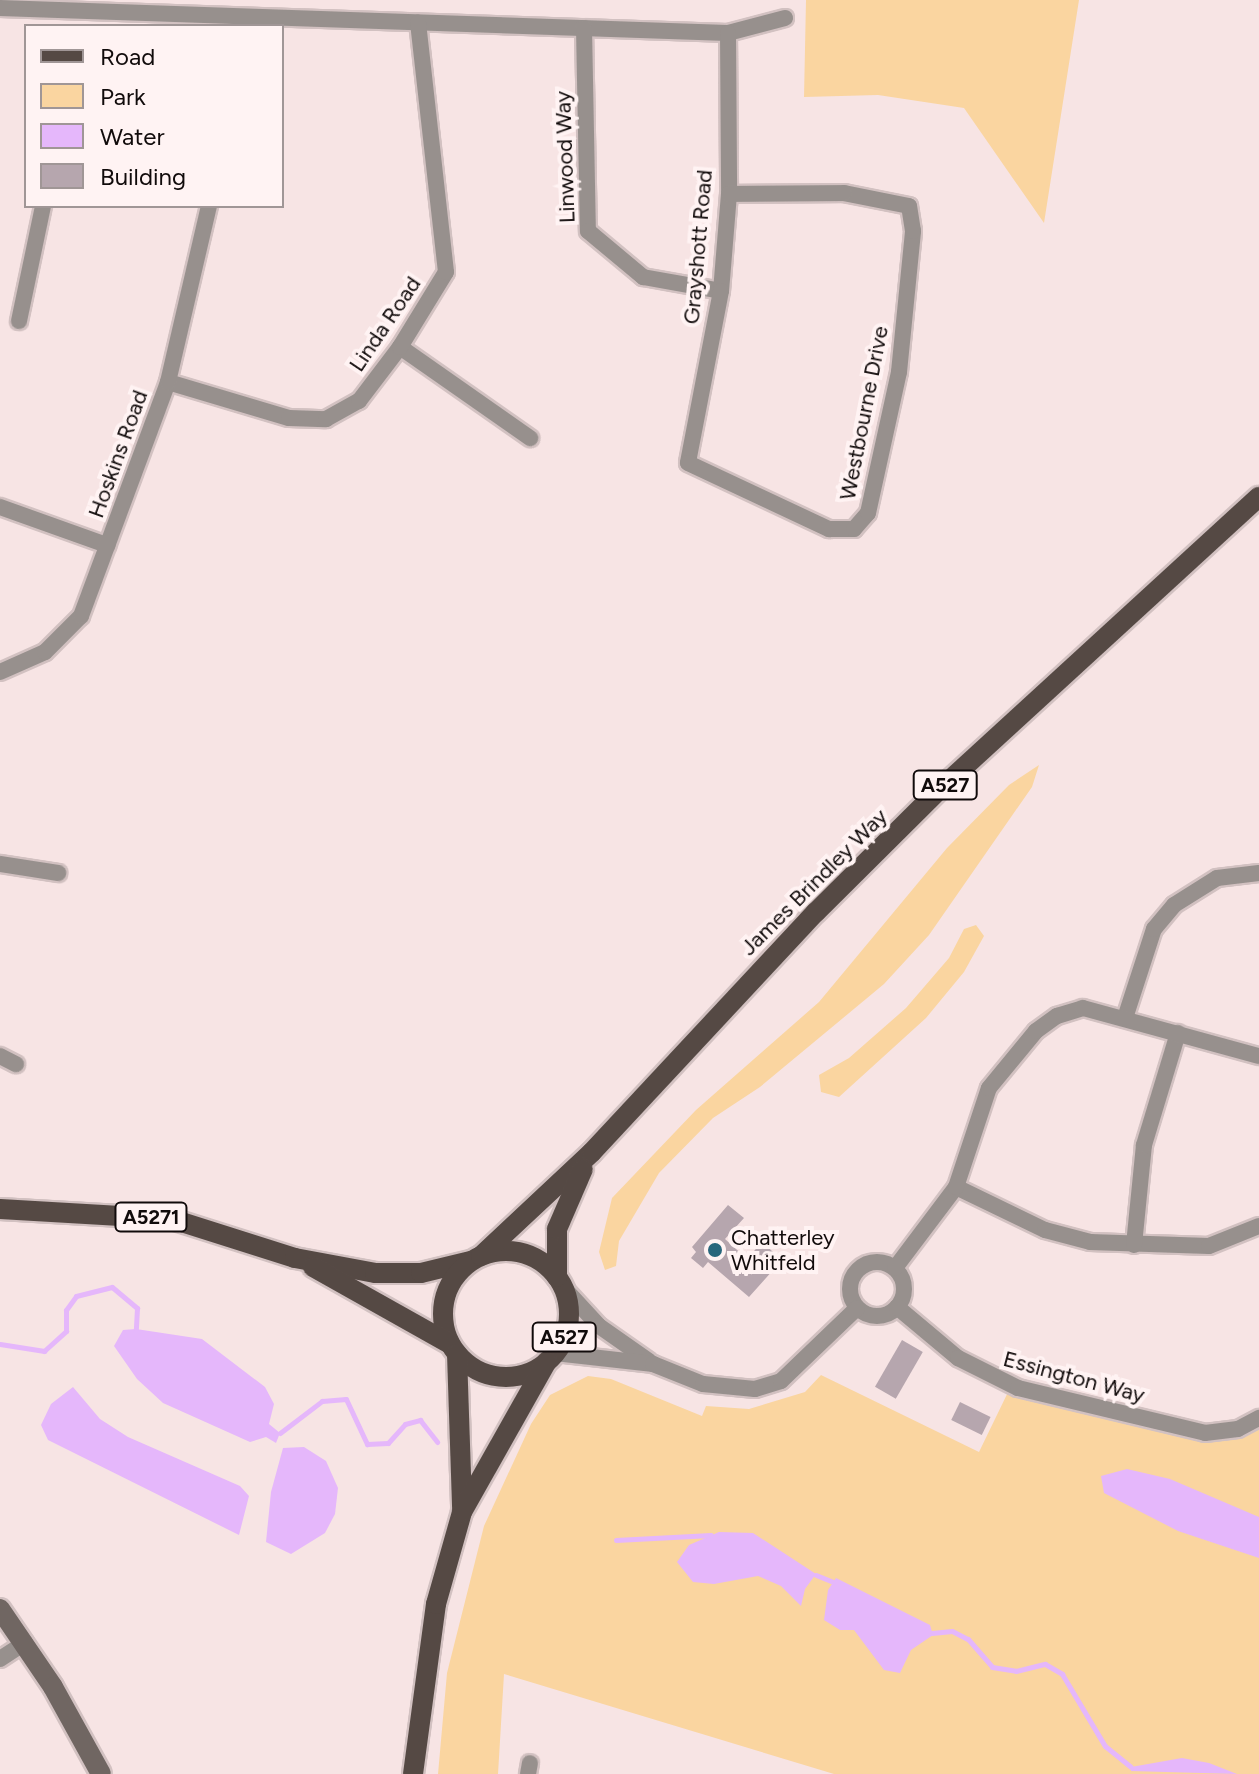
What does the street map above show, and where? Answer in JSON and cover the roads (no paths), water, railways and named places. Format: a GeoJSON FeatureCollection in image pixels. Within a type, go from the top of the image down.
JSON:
{"type":"FeatureCollection","features":[{"type":"Feature","properties":{"kind":"main road","name":"James Brindley Way"},"geometry":{"type":"LineString","coordinates":[[476,1258],[592,1152],[907,822],[1098,640],[1259,497]]}},
{"type":"Feature","properties":{"kind":"main road","name":"James Brindley Way"},"geometry":{"type":"LineString","coordinates":[[560,1282],[557,1229],[565,1201],[592,1152]]}},
{"type":"Feature","properties":{"kind":"main road","name":"A5271"},"geometry":{"type":"LineString","coordinates":[[0,1209],[172,1219],[295,1258],[375,1273],[421,1273],[476,1258]]}},
{"type":"Feature","properties":{"kind":"main road"},"geometry":{"type":"LineString","coordinates":[[476,1258],[526,1254],[560,1282]]}},
{"type":"Feature","properties":{"kind":"main road","name":"A5271"},"geometry":{"type":"LineString","coordinates":[[295,1258],[454,1349]]}},
{"type":"Feature","properties":{"kind":"main road","name":"A527"},"geometry":{"type":"LineString","coordinates":[[462,1512],[454,1349],[443,1311],[447,1290],[476,1258]]}},
{"type":"Feature","properties":{"kind":"main road","name":"A527"},"geometry":{"type":"LineString","coordinates":[[413,1774],[436,1604],[462,1512],[567,1330],[560,1282]]}},
{"type":"Feature","properties":{"kind":"main road","name":"A527"},"geometry":{"type":"LineString","coordinates":[[454,1349],[477,1370],[500,1377],[535,1370],[551,1357]]}},
{"type":"Feature","properties":{"kind":"street"},"geometry":{"type":"LineString","coordinates":[[0,8],[82,18],[418,23],[728,33],[785,18]]}},
{"type":"Feature","properties":{"kind":"street","name":"Linda Road"},"geometry":{"type":"LineString","coordinates":[[168,382],[289,418],[326,419],[359,401],[400,347],[446,272],[418,23]]}},
{"type":"Feature","properties":{"kind":"street","name":"Linwood Way"},"geometry":{"type":"LineString","coordinates":[[584,28],[588,231],[643,277],[721,291]]}},
{"type":"Feature","properties":{"kind":"street","name":"Grayshott Road"},"geometry":{"type":"LineString","coordinates":[[688,463],[721,291],[729,194],[728,33]]}},
{"type":"Feature","properties":{"kind":"street","name":"Westbourne Drive"},"geometry":{"type":"LineString","coordinates":[[688,463],[829,529],[854,529],[868,513],[899,372],[913,231],[909,206],[844,193],[729,194]]}},
{"type":"Feature","properties":{"kind":"street"},"geometry":{"type":"LineString","coordinates":[[19,321],[43,208]]}},
{"type":"Feature","properties":{"kind":"street","name":"Hoskins Road"},"geometry":{"type":"LineString","coordinates":[[0,672],[45,652],[81,616],[168,382],[209,208]]}},
{"type":"Feature","properties":{"kind":"street"},"geometry":{"type":"LineString","coordinates":[[400,347],[530,438]]}},
{"type":"Feature","properties":{"kind":"street"},"geometry":{"type":"LineString","coordinates":[[0,507],[107,545]]}},
{"type":"Feature","properties":{"kind":"street"},"geometry":{"type":"LineString","coordinates":[[0,864],[58,873]]}},
{"type":"Feature","properties":{"kind":"street"},"geometry":{"type":"LineString","coordinates":[[1125,1018],[1154,929],[1174,905],[1217,878],[1259,873]]}},
{"type":"Feature","properties":{"kind":"street"},"geometry":{"type":"LineString","coordinates":[[895,1268],[956,1187],[989,1088],[1036,1031],[1057,1016],[1083,1008],[1259,1056]]}},
{"type":"Feature","properties":{"kind":"street"},"geometry":{"type":"LineString","coordinates":[[1134,1245],[1144,1145],[1178,1033]]}},
{"type":"Feature","properties":{"kind":"street"},"geometry":{"type":"LineString","coordinates":[[0,1056],[16,1064]]}},
{"type":"Feature","properties":{"kind":"street"},"geometry":{"type":"LineString","coordinates":[[956,1187],[1045,1230],[1134,1245],[1209,1246],[1259,1226]]}},
{"type":"Feature","properties":{"kind":"street"},"geometry":{"type":"LineString","coordinates":[[875,1262],[895,1268],[904,1289],[897,1307],[876,1317],[857,1308],[849,1289],[856,1271],[875,1262]]}},
{"type":"Feature","properties":{"kind":"street"},"geometry":{"type":"LineString","coordinates":[[560,1282],[599,1326],[653,1364],[703,1384],[755,1389],[781,1381],[857,1308]]}},
{"type":"Feature","properties":{"kind":"street","name":"Essington Way"},"geometry":{"type":"LineString","coordinates":[[897,1307],[958,1358],[1018,1388],[1205,1433],[1238,1429],[1259,1418]]}},
{"type":"Feature","properties":{"kind":"street"},"geometry":{"type":"LineString","coordinates":[[551,1357],[653,1364]]}},
{"type":"Feature","properties":{"kind":"street"},"geometry":{"type":"LineString","coordinates":[[0,1609],[25,1643],[101,1774]]}},
{"type":"Feature","properties":{"kind":"street"},"geometry":{"type":"LineString","coordinates":[[0,1659],[25,1643]]}},
{"type":"Feature","properties":{"kind":"water"},"geometry":{"type":"Polygon","coordinates":[[[136,1329],[202,1339],[265,1387],[274,1404],[269,1424],[280,1433],[276,1443],[266,1437],[250,1442],[163,1403],[137,1379],[114,1346],[123,1330],[136,1329]]]}},
{"type":"Feature","properties":{"kind":"water"},"geometry":{"type":"Polygon","coordinates":[[[73,1387],[100,1419],[128,1437],[240,1486],[249,1496],[239,1535],[48,1440],[41,1425],[51,1404],[73,1387]]]}},
{"type":"Feature","properties":{"kind":"water"},"geometry":{"type":"Polygon","coordinates":[[[304,1447],[326,1461],[338,1488],[335,1514],[325,1533],[291,1554],[266,1542],[271,1492],[283,1448],[304,1447]]]}},
{"type":"Feature","properties":{"kind":"water"},"geometry":{"type":"Polygon","coordinates":[[[1127,1469],[1170,1479],[1259,1517],[1259,1558],[1178,1531],[1104,1493],[1101,1476],[1127,1469]]]}},
{"type":"Feature","properties":{"kind":"water"},"geometry":{"type":"Polygon","coordinates":[[[719,1532],[753,1533],[816,1574],[805,1589],[801,1606],[781,1586],[758,1576],[714,1584],[693,1582],[677,1562],[689,1545],[719,1532]]]}},
{"type":"Feature","properties":{"kind":"water"},"geometry":{"type":"Polygon","coordinates":[[[836,1578],[930,1625],[933,1635],[911,1650],[900,1673],[884,1670],[854,1630],[840,1630],[824,1620],[828,1590],[836,1578]]]}},
{"type":"Feature","properties":{"kind":"water"},"geometry":{"type":"Polygon","coordinates":[[[1182,1758],[1209,1763],[1237,1774],[1131,1771],[1131,1767],[1182,1758]]]}},
{"type":"Feature","properties":{"kind":"waterway"},"geometry":{"type":"LineString","coordinates":[[0,1344],[44,1351],[66,1331],[66,1310],[76,1296],[112,1287],[137,1308],[136,1329]]}},
{"type":"Feature","properties":{"kind":"waterway"},"geometry":{"type":"LineString","coordinates":[[280,1433],[322,1401],[346,1399],[367,1444],[388,1443],[405,1424],[420,1420],[437,1442]]}},
{"type":"Feature","properties":{"kind":"waterway"},"geometry":{"type":"LineString","coordinates":[[616,1540],[711,1535]]}},
{"type":"Feature","properties":{"kind":"waterway"},"geometry":{"type":"LineString","coordinates":[[816,1575],[833,1582]]}},
{"type":"Feature","properties":{"kind":"waterway"},"geometry":{"type":"LineString","coordinates":[[932,1633],[952,1631],[968,1639],[992,1667],[1016,1671],[1045,1664],[1062,1674],[1105,1746],[1131,1767]]}},
{"type":"Feature","properties":{"kind":"place","name":"Chatterley Whitfeld"},"geometry":{"type":"Point","coordinates":[715,1250]}}]}
